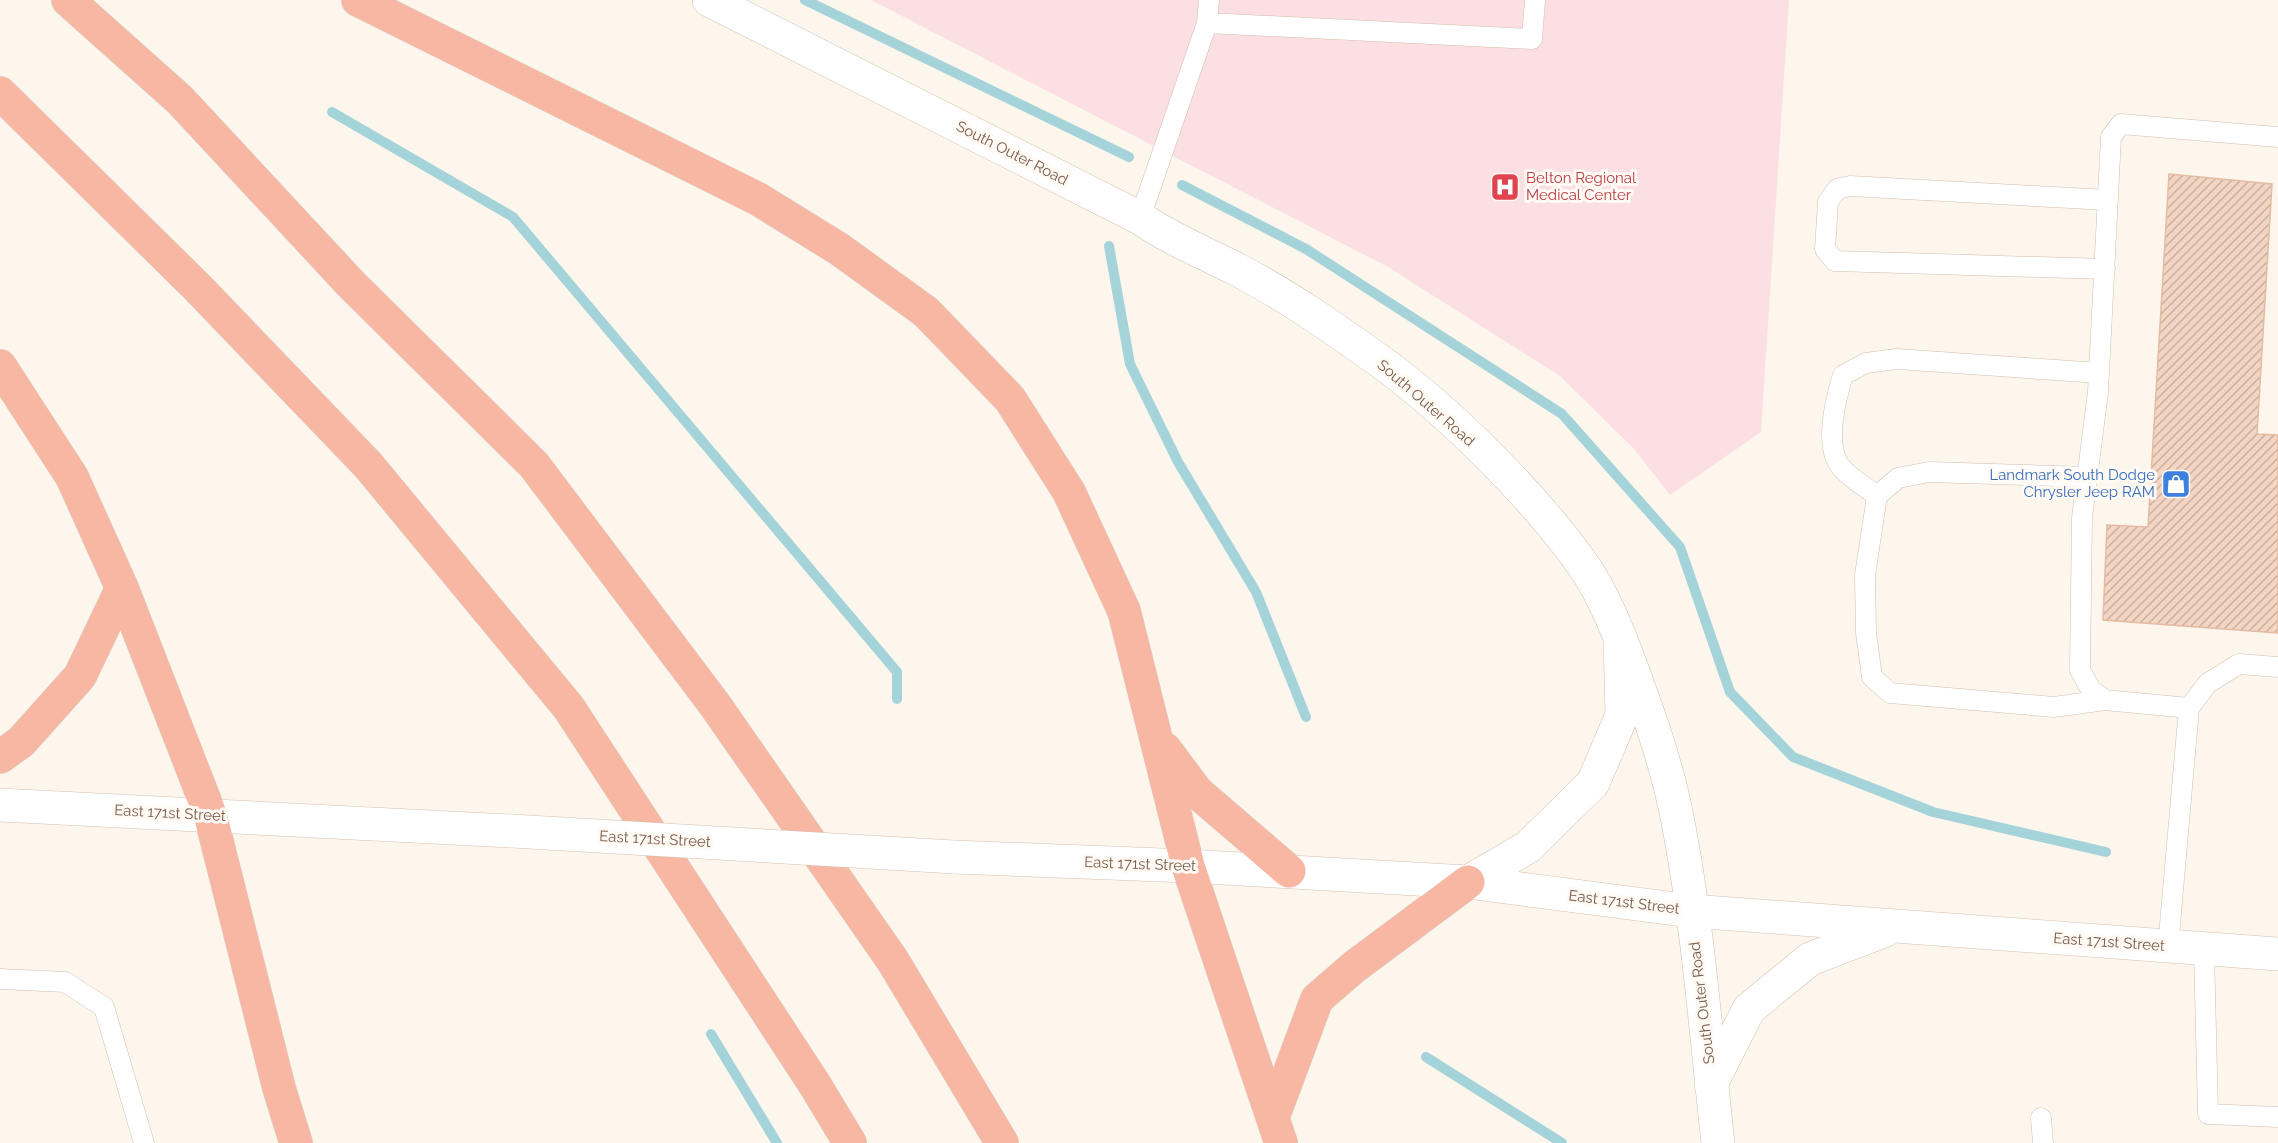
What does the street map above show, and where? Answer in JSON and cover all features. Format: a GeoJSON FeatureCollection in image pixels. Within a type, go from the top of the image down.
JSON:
{"type":"FeatureCollection","features":[{"type":"Feature","properties":{"kind":"highway"},"geometry":{"type":"LineString","coordinates":[[68,0],[180,100],[351,284],[534,465],[715,705],[886,951],[1002,1143]]}},
{"type":"Feature","properties":{"kind":"highway"},"geometry":{"type":"LineString","coordinates":[[358,0],[758,199],[839,249],[926,312],[1010,399],[1069,492],[1124,611],[1188,866],[1277,1130]]}},
{"type":"Feature","properties":{"kind":"highway"},"geometry":{"type":"LineString","coordinates":[[0,93],[198,288],[368,465],[569,708],[815,1085],[850,1143]]}},
{"type":"Feature","properties":{"kind":"highway"},"geometry":{"type":"LineString","coordinates":[[0,366],[72,477],[122,588],[210,814],[279,1088],[296,1143]]}},
{"type":"Feature","properties":{"kind":"highway"},"geometry":{"type":"LineString","coordinates":[[0,757],[21,742],[80,676],[122,588]]}},
{"type":"Feature","properties":{"kind":"highway"},"geometry":{"type":"LineString","coordinates":[[1156,737],[1197,792],[1289,872]]}},
{"type":"Feature","properties":{"kind":"highway"},"geometry":{"type":"LineString","coordinates":[[1277,1130],[1317,999],[1354,967],[1468,882]]}},
{"type":"Feature","properties":{"kind":"main road","name":"South Outer Road"},"geometry":{"type":"LineString","coordinates":[[709,0],[1140,218],[1155,228],[1240,271],[1306,310],[1384,364],[1456,426],[1524,493],[1585,566],[1620,637],[1659,748],[1677,816],[1691,911],[1718,1143]]}},
{"type":"Feature","properties":{"kind":"main road"},"geometry":{"type":"LineString","coordinates":[[1468,882],[1528,847],[1593,783],[1622,715],[1620,637]]}},
{"type":"Feature","properties":{"kind":"main road","name":"East 171st Street"},"geometry":{"type":"LineString","coordinates":[[0,805],[210,814],[954,857],[1188,866],[1468,882],[1691,911],[2278,954]]}},
{"type":"Feature","properties":{"kind":"main road"},"geometry":{"type":"LineString","coordinates":[[1712,1084],[1749,1009],[1810,959],[1897,926]]}},
{"type":"Feature","properties":{"kind":"lane"},"geometry":{"type":"LineString","coordinates":[[1140,218],[1207,23],[1209,0]]}},
{"type":"Feature","properties":{"kind":"lane"},"geometry":{"type":"LineString","coordinates":[[1207,23],[1532,39],[1535,0]]}},
{"type":"Feature","properties":{"kind":"lane"},"geometry":{"type":"LineString","coordinates":[[2106,700],[2091,690],[2080,670],[2082,518],[2099,373],[2111,137],[2121,124],[2278,137]]}},
{"type":"Feature","properties":{"kind":"lane"},"geometry":{"type":"LineString","coordinates":[[2104,269],[1835,261],[1825,249],[1828,202],[1837,189],[1850,186],[2108,200]]}},
{"type":"Feature","properties":{"kind":"lane"},"geometry":{"type":"LineString","coordinates":[[1877,496],[1840,466],[1833,440],[1833,409],[1843,375],[1866,363],[1897,359],[2099,373]]}},
{"type":"Feature","properties":{"kind":"lane"},"geometry":{"type":"LineString","coordinates":[[2087,477],[1929,472],[1898,478],[1877,496],[1865,575],[1866,633],[1872,677],[1890,693],[2054,707],[2106,700],[2189,708]]}},
{"type":"Feature","properties":{"kind":"lane"},"geometry":{"type":"LineString","coordinates":[[2168,947],[2189,708],[2208,683],[2239,664],[2278,666]]}},
{"type":"Feature","properties":{"kind":"lane"},"geometry":{"type":"LineString","coordinates":[[2204,950],[2208,1114],[2278,1117]]}},
{"type":"Feature","properties":{"kind":"lane"},"geometry":{"type":"LineString","coordinates":[[0,979],[65,981],[104,1007],[144,1143]]}},
{"type":"Feature","properties":{"kind":"lane"},"geometry":{"type":"LineString","coordinates":[[2041,1119],[2043,1143]]}},
{"type":"Feature","properties":{"kind":"shaded area","name":"Belton Regional Medical Center"},"geometry":{"type":"Polygon","coordinates":[[[871,0],[1789,0],[1761,432],[1670,495],[1634,449],[1560,376],[1388,267],[871,0]]]}},
{"type":"Feature","properties":{"kind":"building"},"geometry":{"type":"Polygon","coordinates":[[[2169,174],[2272,184],[2257,434],[2278,435],[2278,633],[2103,620],[2107,525],[2148,527],[2169,174]]]}},
{"type":"Feature","properties":{"kind":"waterway"},"geometry":{"type":"LineString","coordinates":[[805,0],[1129,157]]}},
{"type":"Feature","properties":{"kind":"waterway"},"geometry":{"type":"LineString","coordinates":[[332,112],[513,217],[897,672],[897,699]]}},
{"type":"Feature","properties":{"kind":"waterway"},"geometry":{"type":"LineString","coordinates":[[1182,185],[1306,249],[1562,414],[1680,547],[1730,692],[1793,757],[1933,812],[2106,852]]}},
{"type":"Feature","properties":{"kind":"waterway"},"geometry":{"type":"LineString","coordinates":[[1109,246],[1130,364],[1178,462],[1256,592],[1306,717]]}},
{"type":"Feature","properties":{"kind":"waterway"},"geometry":{"type":"LineString","coordinates":[[711,1034],[777,1143]]}},
{"type":"Feature","properties":{"kind":"waterway"},"geometry":{"type":"LineString","coordinates":[[1426,1057],[1562,1143]]}},
{"type":"Feature","properties":{"kind":"place","name":"Belton Regional Medical Center"},"geometry":{"type":"Point","coordinates":[1505,187]}},
{"type":"Feature","properties":{"kind":"place","name":"Landmark South Dodge Chrysler Jeep RAM"},"geometry":{"type":"Point","coordinates":[2176,484]}}]}
